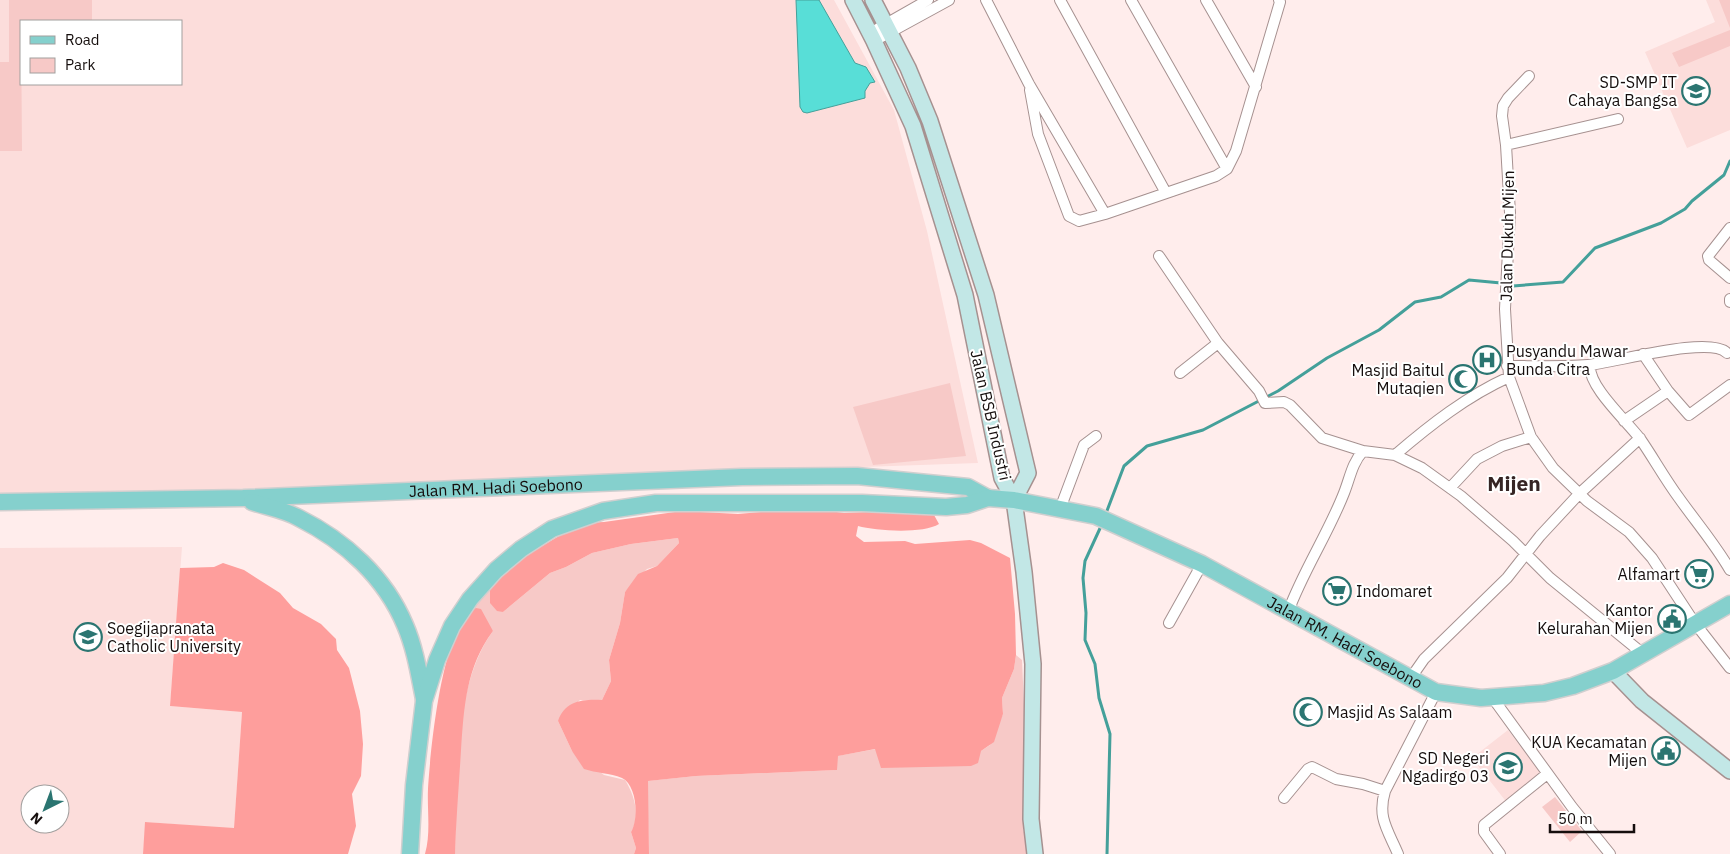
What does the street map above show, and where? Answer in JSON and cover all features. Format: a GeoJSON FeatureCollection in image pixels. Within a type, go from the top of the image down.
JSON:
{"type":"FeatureCollection","features":[{"type":"Feature","properties":{"kind":"main road","name":"Jalan RM. Hadi Soebono"},"geometry":{"type":"LineString","coordinates":[[0,502],[243,498],[742,477],[857,476],[968,487],[988,498]]}},
{"type":"Feature","properties":{"kind":"main road"},"geometry":{"type":"LineString","coordinates":[[243,498],[298,517],[336,539],[361,560],[391,598],[405,625],[415,655],[424,701]]}},
{"type":"Feature","properties":{"kind":"main road","name":"Jalan RM. Hadi Soebono"},"geometry":{"type":"LineString","coordinates":[[410,854],[414,785],[424,701],[437,660],[452,626],[470,599],[496,570],[552,528],[603,511],[656,503],[862,503],[946,506],[967,505],[988,498],[1014,500],[1096,516],[1202,564],[1436,692],[1492,698],[1544,693],[1573,686],[1613,671],[1694,622],[1730,604]]}},
{"type":"Feature","properties":{"kind":"street","name":"Jalan BSB Industri"},"geometry":{"type":"LineString","coordinates":[[852,0],[872,37],[913,126],[965,295],[1002,478],[1014,500]]}},
{"type":"Feature","properties":{"kind":"street","name":"Jalan BSB Industri"},"geometry":{"type":"LineString","coordinates":[[873,0],[888,28],[930,121],[986,295],[1028,473],[1014,500]]}},
{"type":"Feature","properties":{"kind":"street"},"geometry":{"type":"LineString","coordinates":[[888,28],[928,0]]}},
{"type":"Feature","properties":{"kind":"street"},"geometry":{"type":"LineString","coordinates":[[872,37],[949,0]]}},
{"type":"Feature","properties":{"kind":"street"},"geometry":{"type":"LineString","coordinates":[[1060,0],[1166,193]]}},
{"type":"Feature","properties":{"kind":"street"},"geometry":{"type":"LineString","coordinates":[[1131,0],[1227,169]]}},
{"type":"Feature","properties":{"kind":"street"},"geometry":{"type":"LineString","coordinates":[[1206,0],[1256,87]]}},
{"type":"Feature","properties":{"kind":"street"},"geometry":{"type":"LineString","coordinates":[[988,1],[1029,84],[1105,214]]}},
{"type":"Feature","properties":{"kind":"street"},"geometry":{"type":"LineString","coordinates":[[1029,84],[1038,134],[1069,216],[1079,221],[1105,214],[1216,176],[1227,169],[1239,143],[1280,1]]}},
{"type":"Feature","properties":{"kind":"street","name":"Jalan Dukuh Mijen"},"geometry":{"type":"LineString","coordinates":[[1529,76],[1516,87],[1503,106],[1502,116],[1506,145],[1510,212],[1505,309],[1509,377],[1531,437],[1553,468],[1579,494],[1629,532],[1652,558],[1694,622],[1730,668]]}},
{"type":"Feature","properties":{"kind":"street"},"geometry":{"type":"LineString","coordinates":[[1506,145],[1618,119]]}},
{"type":"Feature","properties":{"kind":"street"},"geometry":{"type":"LineString","coordinates":[[1730,228],[1708,256],[1709,260],[1730,278]]}},
{"type":"Feature","properties":{"kind":"street"},"geometry":{"type":"LineString","coordinates":[[1160,256],[1218,343],[1259,391],[1265,403],[1284,402],[1294,408],[1322,438],[1363,451],[1395,454],[1422,468],[1450,488],[1513,541],[1550,578],[1642,653]]}},
{"type":"Feature","properties":{"kind":"street"},"geometry":{"type":"LineString","coordinates":[[1180,373],[1218,343]]}},
{"type":"Feature","properties":{"kind":"street"},"geometry":{"type":"LineString","coordinates":[[1507,366],[1590,365],[1644,354],[1689,348],[1722,349],[1729,354]]}},
{"type":"Feature","properties":{"kind":"street"},"geometry":{"type":"LineString","coordinates":[[1644,354],[1668,391],[1689,415],[1730,385]]}},
{"type":"Feature","properties":{"kind":"street"},"geometry":{"type":"LineString","coordinates":[[1590,365],[1593,378],[1600,389],[1640,438],[1679,498],[1715,545],[1730,570]]}},
{"type":"Feature","properties":{"kind":"street"},"geometry":{"type":"LineString","coordinates":[[1395,454],[1462,402],[1487,387],[1509,377]]}},
{"type":"Feature","properties":{"kind":"street"},"geometry":{"type":"LineString","coordinates":[[1624,420],[1668,391]]}},
{"type":"Feature","properties":{"kind":"street"},"geometry":{"type":"LineString","coordinates":[[1060,509],[1084,445],[1096,436]]}},
{"type":"Feature","properties":{"kind":"street"},"geometry":{"type":"LineString","coordinates":[[1450,488],[1477,459],[1502,446],[1531,437]]}},
{"type":"Feature","properties":{"kind":"street"},"geometry":{"type":"LineString","coordinates":[[1410,679],[1424,659],[1507,578],[1579,494],[1640,438]]}},
{"type":"Feature","properties":{"kind":"street"},"geometry":{"type":"LineString","coordinates":[[1288,612],[1296,591],[1344,493],[1356,459],[1363,451]]}},
{"type":"Feature","properties":{"kind":"street"},"geometry":{"type":"LineString","coordinates":[[1014,500],[1024,572],[1033,664],[1031,819],[1035,854]]}},
{"type":"Feature","properties":{"kind":"street"},"geometry":{"type":"LineString","coordinates":[[1169,623],[1202,564]]}},
{"type":"Feature","properties":{"kind":"street"},"geometry":{"type":"LineString","coordinates":[[1613,671],[1642,701],[1730,771]]}},
{"type":"Feature","properties":{"kind":"street"},"geometry":{"type":"LineString","coordinates":[[1398,854],[1380,814],[1385,791],[1436,692]]}},
{"type":"Feature","properties":{"kind":"street"},"geometry":{"type":"LineString","coordinates":[[1492,698],[1610,854]]}},
{"type":"Feature","properties":{"kind":"street"},"geometry":{"type":"LineString","coordinates":[[1284,798],[1308,769],[1312,767],[1336,779],[1363,784],[1385,791]]}},
{"type":"Feature","properties":{"kind":"street"},"geometry":{"type":"LineString","coordinates":[[1500,854],[1484,832],[1484,825],[1548,774]]}},
{"type":"Feature","properties":{"kind":"shaded area"},"geometry":{"type":"Polygon","coordinates":[[[0,0],[834,0],[894,110],[927,231],[978,463],[150,492],[0,493],[0,0]]]}},
{"type":"Feature","properties":{"kind":"shaded area","name":"SD-SMP IT Cahaya Bangsa"},"geometry":{"type":"Polygon","coordinates":[[[1706,0],[1730,0],[1730,130],[1687,148],[1645,52],[1715,22],[1706,0]]]}},
{"type":"Feature","properties":{"kind":"shaded area"},"geometry":{"type":"Polygon","coordinates":[[[807,508],[844,513],[913,510],[934,515],[939,524],[932,527],[899,531],[858,526],[856,536],[864,542],[905,541],[915,544],[970,540],[981,543],[1010,558],[1015,614],[1016,655],[1014,669],[1002,698],[1003,714],[994,742],[981,751],[978,763],[971,766],[881,768],[875,749],[838,756],[837,770],[696,776],[648,781],[649,854],[634,854],[636,848],[631,832],[634,826],[636,811],[631,788],[622,778],[584,769],[572,751],[558,721],[561,714],[570,705],[581,701],[602,700],[611,681],[609,660],[620,623],[625,592],[638,574],[657,566],[679,543],[678,538],[631,544],[592,553],[550,573],[503,612],[497,611],[490,603],[490,587],[520,559],[581,523],[604,522],[682,511],[738,514],[807,508]]]}},
{"type":"Feature","properties":{"kind":"shaded area","name":"Soegijapranata Catholic University"},"geometry":{"type":"Polygon","coordinates":[[[182,547],[170,706],[242,712],[234,829],[146,822],[143,854],[0,854],[0,548],[182,547]]]}},
{"type":"Feature","properties":{"kind":"shaded area"},"geometry":{"type":"Polygon","coordinates":[[[223,563],[244,570],[280,593],[293,608],[321,624],[336,639],[337,650],[349,668],[360,711],[363,744],[361,776],[352,794],[356,826],[348,854],[143,854],[145,822],[234,828],[242,712],[170,706],[180,568],[214,567],[223,563]]]}},
{"type":"Feature","properties":{"kind":"shaded area"},"geometry":{"type":"Polygon","coordinates":[[[476,608],[481,609],[493,631],[477,659],[465,703],[455,854],[425,854],[428,830],[429,772],[435,720],[446,662],[454,637],[464,618],[476,608]]]}},
{"type":"Feature","properties":{"kind":"shaded area","name":"SD Negeri Ngadirgo 03"},"geometry":{"type":"Polygon","coordinates":[[[1508,730],[1543,776],[1508,804],[1472,758],[1508,730]]]}},
{"type":"Feature","properties":{"kind":"green space"},"geometry":{"type":"Polygon","coordinates":[[[9,0],[92,0],[92,20],[20,20],[22,151],[0,151],[0,62],[9,62],[9,0]]]}},
{"type":"Feature","properties":{"kind":"green space"},"geometry":{"type":"Polygon","coordinates":[[[1719,0],[1730,0],[1730,28],[1719,0]]]}},
{"type":"Feature","properties":{"kind":"green space"},"geometry":{"type":"Polygon","coordinates":[[[1730,30],[1730,46],[1679,67],[1672,53],[1730,30]]]}},
{"type":"Feature","properties":{"kind":"green space"},"geometry":{"type":"Polygon","coordinates":[[[950,383],[966,456],[873,465],[853,407],[950,383]]]}},
{"type":"Feature","properties":{"kind":"green space"},"geometry":{"type":"Polygon","coordinates":[[[678,538],[679,543],[657,566],[647,569],[625,592],[620,623],[609,660],[611,681],[602,700],[580,700],[558,721],[572,751],[604,775],[625,780],[633,798],[636,812],[636,819],[631,832],[636,848],[634,854],[455,854],[457,768],[463,708],[470,680],[480,654],[493,631],[471,610],[490,587],[503,612],[550,573],[592,553],[631,544],[678,538]]]}},
{"type":"Feature","properties":{"kind":"green space"},"geometry":{"type":"Polygon","coordinates":[[[1016,655],[1022,660],[1025,728],[1023,828],[1029,854],[649,854],[647,781],[696,776],[837,770],[837,756],[876,749],[981,751],[990,745],[1003,714],[1002,698],[1014,669],[1016,655]]]}},
{"type":"Feature","properties":{"kind":"green space"},"geometry":{"type":"Polygon","coordinates":[[[1555,797],[1582,831],[1570,842],[1542,807],[1555,797]]]}},
{"type":"Feature","properties":{"kind":"water"},"geometry":{"type":"Polygon","coordinates":[[[796,0],[819,0],[855,63],[866,67],[875,82],[870,83],[865,91],[865,98],[807,113],[803,112],[800,107],[796,0]]]}},
{"type":"Feature","properties":{"kind":"waterway"},"geometry":{"type":"LineString","coordinates":[[1513,286],[1563,282],[1595,248],[1661,223],[1685,209],[1724,175],[1730,161]]}},
{"type":"Feature","properties":{"kind":"waterway"},"geometry":{"type":"LineString","coordinates":[[1105,516],[1124,466],[1147,446],[1203,430],[1278,391],[1327,358],[1379,330],[1415,302],[1441,297],[1469,280],[1501,283]]}},
{"type":"Feature","properties":{"kind":"waterway"},"geometry":{"type":"LineString","coordinates":[[1102,524],[1085,561],[1083,578],[1086,613],[1085,640],[1095,664],[1099,698],[1110,734],[1107,854]]}},
{"type":"Feature","properties":{"kind":"place","name":"SD-SMP IT Cahaya Bangsa"},"geometry":{"type":"Point","coordinates":[1696,91]}},
{"type":"Feature","properties":{"kind":"place","name":"Pusyandu Mawar Bunda Citra"},"geometry":{"type":"Point","coordinates":[1487,360]}},
{"type":"Feature","properties":{"kind":"place","name":"Masjid Baitul Mutaqien"},"geometry":{"type":"Point","coordinates":[1463,379]}},
{"type":"Feature","properties":{"kind":"place","name":"Alfamart"},"geometry":{"type":"Point","coordinates":[1699,574]}},
{"type":"Feature","properties":{"kind":"place","name":"Indomaret"},"geometry":{"type":"Point","coordinates":[1337,591]}},
{"type":"Feature","properties":{"kind":"place","name":"Kantor Kelurahan Mijen"},"geometry":{"type":"Point","coordinates":[1672,619]}},
{"type":"Feature","properties":{"kind":"place","name":"Soegijapranata Catholic University"},"geometry":{"type":"Point","coordinates":[88,637]}},
{"type":"Feature","properties":{"kind":"place","name":"Masjid As Salaam"},"geometry":{"type":"Point","coordinates":[1308,712]}},
{"type":"Feature","properties":{"kind":"place","name":"KUA Kecamatan Mijen"},"geometry":{"type":"Point","coordinates":[1666,751]}},
{"type":"Feature","properties":{"kind":"place","name":"SD Negeri Ngadirgo 03"},"geometry":{"type":"Point","coordinates":[1508,767]}},
{"type":"Feature","properties":{"kind":"district","name":"Mijen"},"geometry":{"type":"Point","coordinates":[1514,483]}}]}
